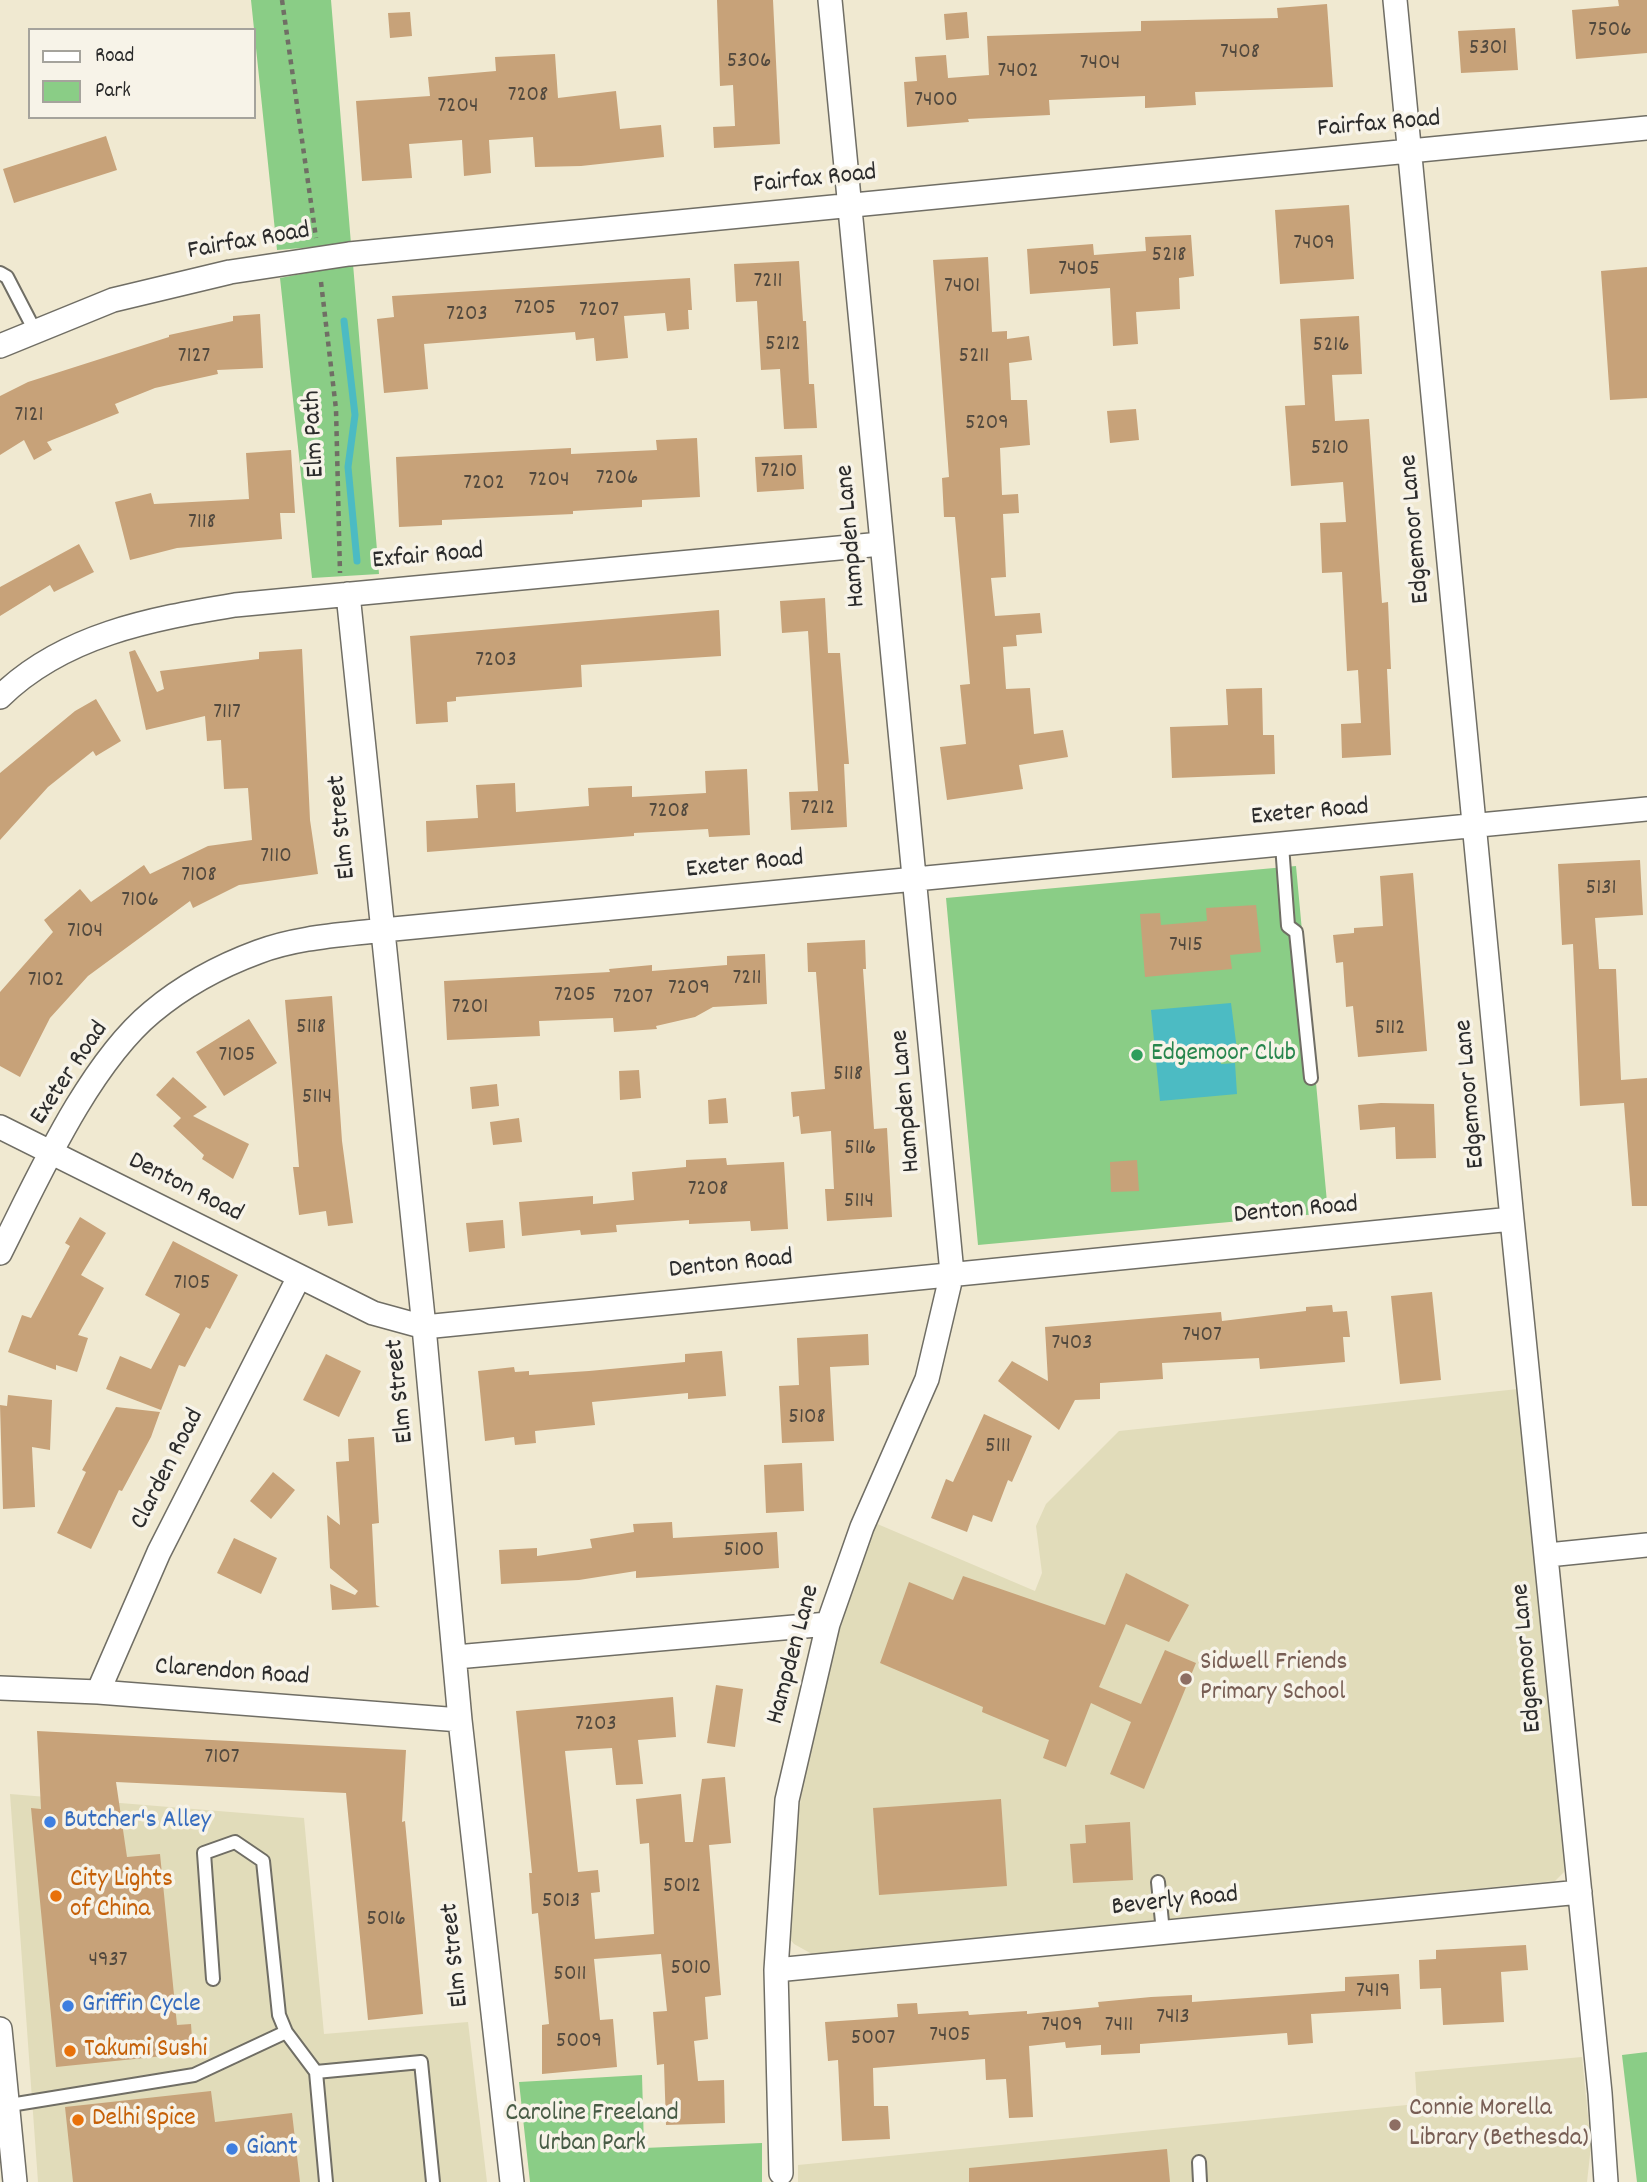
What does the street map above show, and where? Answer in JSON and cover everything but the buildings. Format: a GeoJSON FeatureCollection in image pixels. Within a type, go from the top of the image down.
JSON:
{"type":"FeatureCollection","features":[{"type":"Feature","properties":{"kind":"street","name":"Hampden Lane"},"geometry":{"type":"LineString","coordinates":[[781,2173],[776,1970],[787,1800],[828,1625],[862,1527],[927,1379],[952,1273],[830,0]]}},
{"type":"Feature","properties":{"kind":"street","name":"Edgemoor Lane"},"geometry":{"type":"LineString","coordinates":[[1395,0],[1512,1219],[1548,1555],[1606,2182]]}},
{"type":"Feature","properties":{"kind":"street","name":"Fairfax Road"},"geometry":{"type":"LineString","coordinates":[[0,346],[113,300],[230,272],[349,254],[1647,128]]}},
{"type":"Feature","properties":{"kind":"street","name":"Exfair Road"},"geometry":{"type":"LineString","coordinates":[[0,697],[12,685],[74,645],[149,619],[235,605],[881,544]]}},
{"type":"Feature","properties":{"kind":"street","name":"Elm Street"},"geometry":{"type":"LineString","coordinates":[[348,594],[424,1327],[460,1720],[512,2182]]}},
{"type":"Feature","properties":{"kind":"street","name":"Exeter Road"},"geometry":{"type":"LineString","coordinates":[[0,1253],[51,1153],[111,1055],[150,1014],[184,987],[259,951],[314,939],[383,930],[1647,809]]}},
{"type":"Feature","properties":{"kind":"street","name":"Denton Road"},"geometry":{"type":"LineString","coordinates":[[0,1127],[373,1313],[424,1327],[1512,1219]]}},
{"type":"Feature","properties":{"kind":"street","name":"Clarden Road"},"geometry":{"type":"LineString","coordinates":[[97,1692],[159,1552],[299,1277]]}},
{"type":"Feature","properties":{"kind":"street"},"geometry":{"type":"LineString","coordinates":[[1548,1555],[1647,1545]]}},
{"type":"Feature","properties":{"kind":"street"},"geometry":{"type":"LineString","coordinates":[[456,1657],[828,1625]]}},
{"type":"Feature","properties":{"kind":"street","name":"Clarendon Road"},"geometry":{"type":"LineString","coordinates":[[0,1688],[97,1692],[460,1720]]}},
{"type":"Feature","properties":{"kind":"street","name":"Beverly Road"},"geometry":{"type":"LineString","coordinates":[[776,1970],[1580,1892]]}},
{"type":"Feature","properties":{"kind":"street"},"geometry":{"type":"LineString","coordinates":[[0,2029],[4,2106],[15,2182]]}},
{"type":"Feature","properties":{"kind":"lane"},"geometry":{"type":"LineString","coordinates":[[0,272],[7,277],[35,331]]}},
{"type":"Feature","properties":{"kind":"lane"},"geometry":{"type":"LineString","coordinates":[[1282,845],[1288,926],[1296,932],[1311,1078]]}},
{"type":"Feature","properties":{"kind":"lane"},"geometry":{"type":"LineString","coordinates":[[213,1979],[204,1853],[235,1842],[263,1861],[279,2015],[286,2032],[316,2072],[326,2182]]}},
{"type":"Feature","properties":{"kind":"lane"},"geometry":{"type":"LineString","coordinates":[[1158,1882],[1163,1932]]}},
{"type":"Feature","properties":{"kind":"lane"},"geometry":{"type":"LineString","coordinates":[[4,2106],[194,2075],[286,2032]]}},
{"type":"Feature","properties":{"kind":"lane"},"geometry":{"type":"LineString","coordinates":[[316,2072],[421,2062],[433,2182]]}},
{"type":"Feature","properties":{"kind":"lane"},"geometry":{"type":"LineString","coordinates":[[1199,2162],[1200,2182]]}},
{"type":"Feature","properties":{"kind":"path"},"geometry":{"type":"LineString","coordinates":[[282,0],[317,246]]}},
{"type":"Feature","properties":{"kind":"path","name":"Elm Path"},"geometry":{"type":"LineString","coordinates":[[319,270],[336,409],[340,576],[348,594]]}},
{"type":"Feature","properties":{"kind":"shaded area","name":"Sidwell Friends Primary School"},"geometry":{"type":"Polygon","coordinates":[[[1518,1389],[1565,1863],[1564,1872],[1555,1881],[812,1954],[789,1938],[791,1873],[806,1758],[830,1657],[875,1523],[1035,1591],[1042,1573],[1036,1526],[1046,1504],[1119,1431],[1518,1389]]]}},
{"type":"Feature","properties":{"kind":"shaded area"},"geometry":{"type":"Polygon","coordinates":[[[10,1794],[304,1818],[324,2034],[468,2022],[487,2182],[38,2182],[10,1794]]]}},
{"type":"Feature","properties":{"kind":"shaded area","name":"Connie Morella Library (Bethesda)"},"geometry":{"type":"Polygon","coordinates":[[[1582,2057],[1591,2146],[1587,2182],[798,2182],[798,2165],[1417,2104],[1415,2072],[1582,2057]]]}},
{"type":"Feature","properties":{"kind":"green space"},"geometry":{"type":"Polygon","coordinates":[[[251,0],[331,0],[351,244],[277,250],[251,0]]]}},
{"type":"Feature","properties":{"kind":"green space"},"geometry":{"type":"Polygon","coordinates":[[[353,264],[379,574],[312,578],[280,278],[353,264]]]}},
{"type":"Feature","properties":{"kind":"green space","name":"Edgemoor Club"},"geometry":{"type":"Polygon","coordinates":[[[1296,866],[1328,1213],[978,1245],[946,898],[1296,866]]]}},
{"type":"Feature","properties":{"kind":"green space"},"geometry":{"type":"Polygon","coordinates":[[[1647,2052],[1647,2182],[1637,2182],[1622,2055],[1647,2052]]]}},
{"type":"Feature","properties":{"kind":"green space","name":"Caroline Freeland Urban Park"},"geometry":{"type":"Polygon","coordinates":[[[642,2075],[644,2148],[762,2143],[762,2182],[530,2182],[519,2082],[642,2075]]]}},
{"type":"Feature","properties":{"kind":"water"},"geometry":{"type":"Polygon","coordinates":[[[1231,1003],[1237,1050],[1220,1052],[1221,1064],[1235,1063],[1237,1094],[1160,1101],[1151,1010],[1231,1003]]]}},
{"type":"Feature","properties":{"kind":"waterway"},"geometry":{"type":"LineString","coordinates":[[344,321],[355,415],[348,467],[357,561]]}},
{"type":"Feature","properties":{"kind":"place","name":"Edgemoor Club"},"geometry":{"type":"Point","coordinates":[1137,1055]}},
{"type":"Feature","properties":{"kind":"place","name":"Sidwell Friends Primary School"},"geometry":{"type":"Point","coordinates":[1186,1679]}},
{"type":"Feature","properties":{"kind":"place","name":"Butcher's Alley"},"geometry":{"type":"Point","coordinates":[50,1822]}},
{"type":"Feature","properties":{"kind":"place","name":"City Lights of China"},"geometry":{"type":"Point","coordinates":[56,1896]}},
{"type":"Feature","properties":{"kind":"place","name":"Griffin Cycle"},"geometry":{"type":"Point","coordinates":[68,2006]}},
{"type":"Feature","properties":{"kind":"place","name":"Takumi Sushi"},"geometry":{"type":"Point","coordinates":[70,2051]}},
{"type":"Feature","properties":{"kind":"place","name":"Delhi Spice"},"geometry":{"type":"Point","coordinates":[78,2120]}},
{"type":"Feature","properties":{"kind":"place","name":"Connie Morella Library (Bethesda)"},"geometry":{"type":"Point","coordinates":[1395,2125]}},
{"type":"Feature","properties":{"kind":"place","name":"Giant"},"geometry":{"type":"Point","coordinates":[232,2149]}}]}
